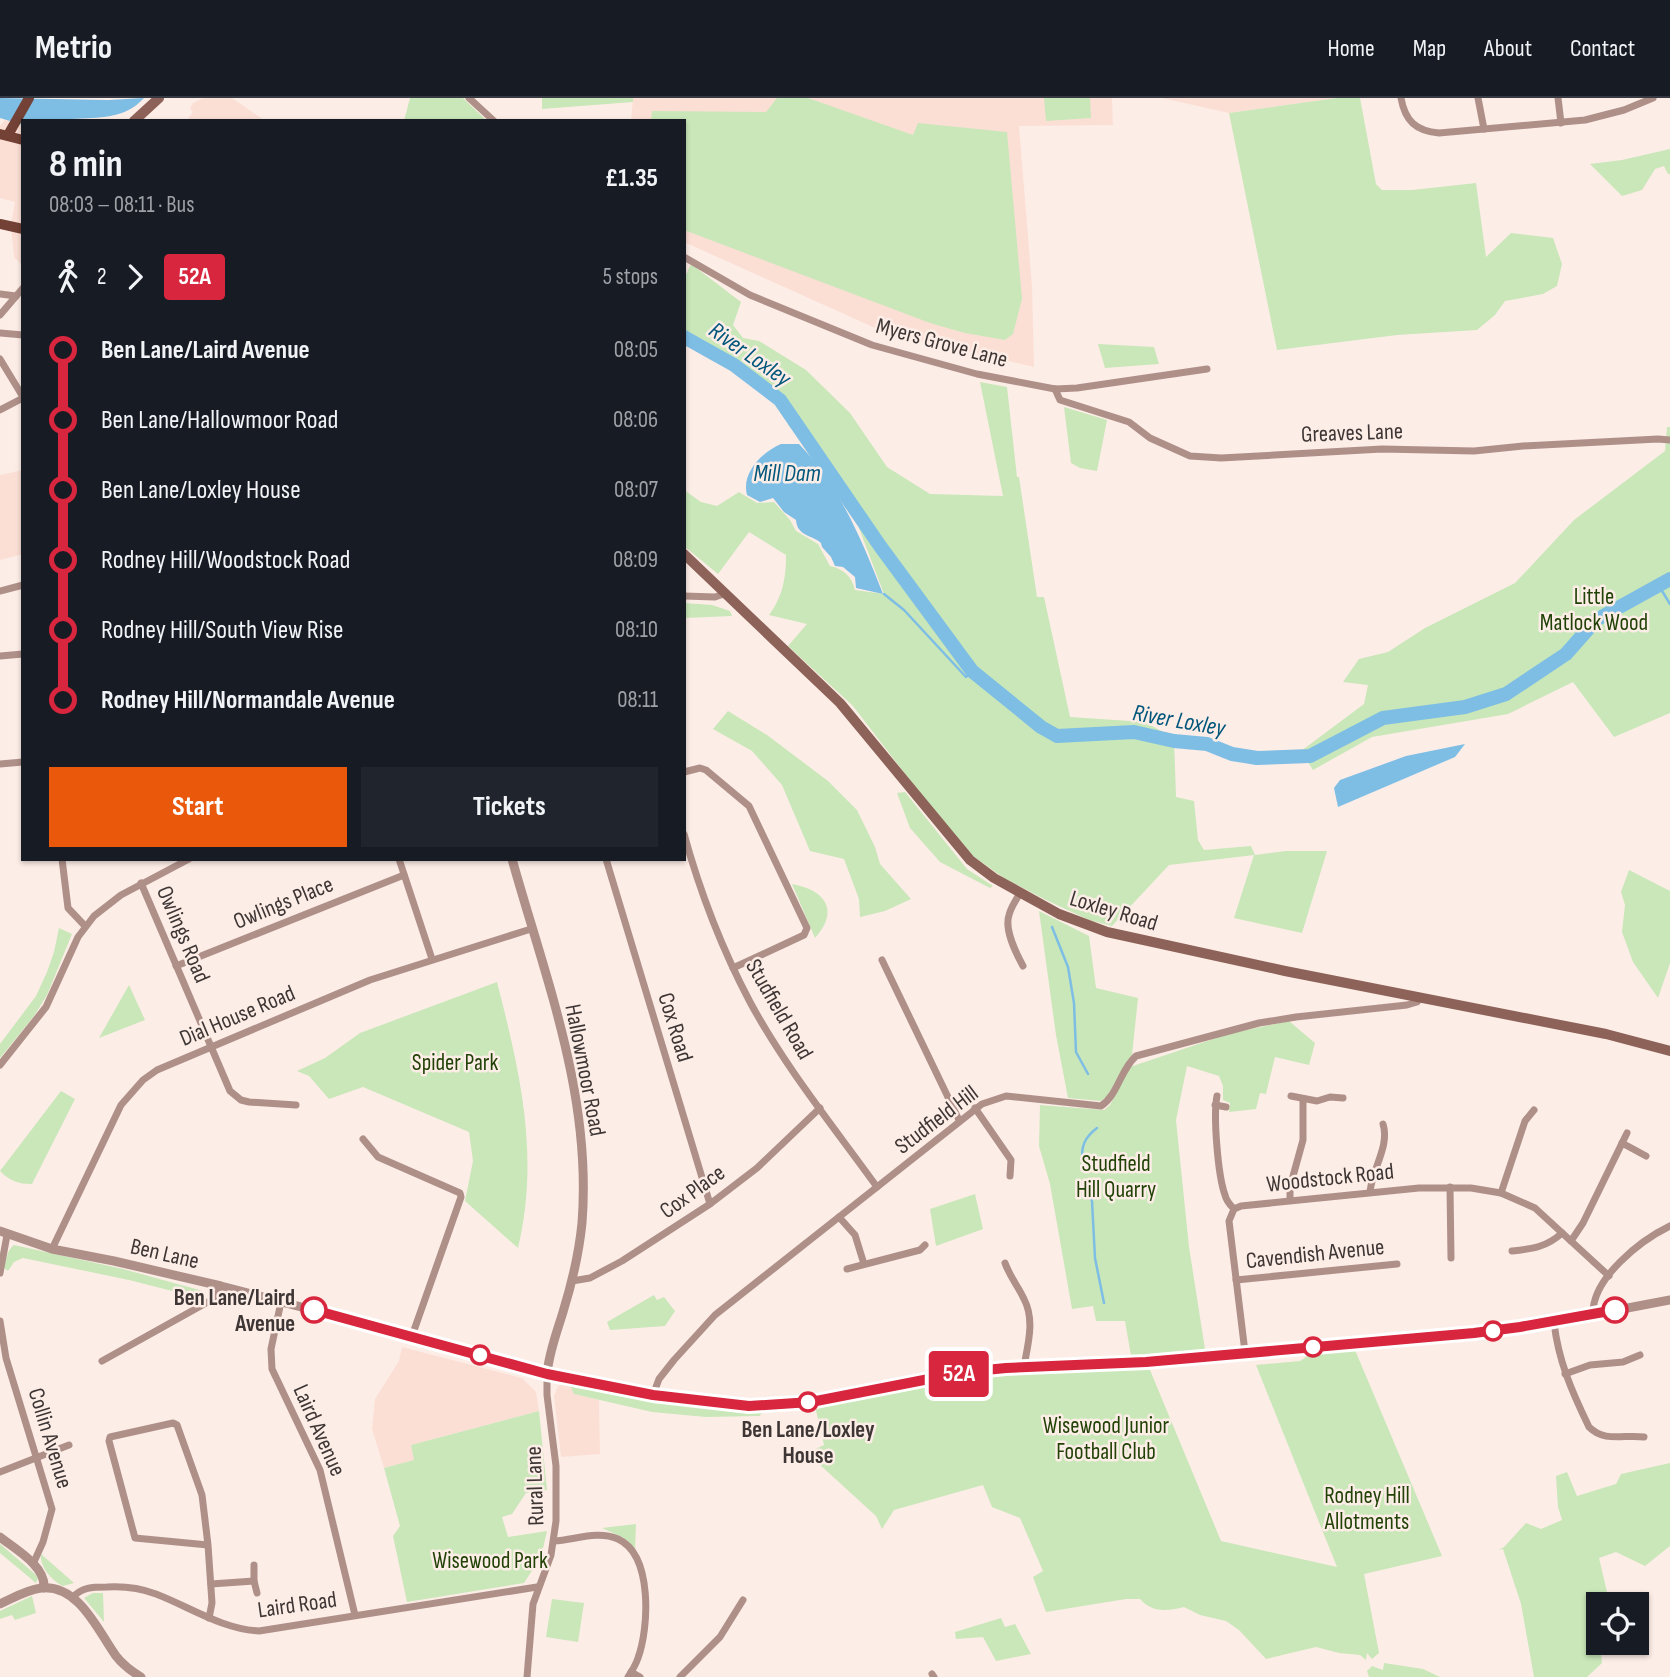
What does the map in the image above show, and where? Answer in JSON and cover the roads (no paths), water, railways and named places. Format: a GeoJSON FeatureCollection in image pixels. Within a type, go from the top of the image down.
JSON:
{"type":"FeatureCollection","features":[{"type":"Feature","properties":{"kind":"main road"},"geometry":{"type":"LineString","coordinates":[[21,139],[4,135],[14,124],[29,98]]}},
{"type":"Feature","properties":{"kind":"main road"},"geometry":{"type":"LineString","coordinates":[[136,119],[159,98]]}},
{"type":"Feature","properties":{"kind":"main road"},"geometry":{"type":"LineString","coordinates":[[0,225],[21,229]]}},
{"type":"Feature","properties":{"kind":"main road","name":"Loxley Road"},"geometry":{"type":"LineString","coordinates":[[686,556],[840,703],[970,860],[1020,893],[1083,925],[1594,1031],[1670,1051]]}},
{"type":"Feature","properties":{"kind":"street"},"geometry":{"type":"LineString","coordinates":[[469,98],[492,119]]}},
{"type":"Feature","properties":{"kind":"street"},"geometry":{"type":"LineString","coordinates":[[1401,98],[1406,117],[1420,129],[1439,133],[1562,123],[1603,116],[1653,98]]}},
{"type":"Feature","properties":{"kind":"street"},"geometry":{"type":"LineString","coordinates":[[1478,98],[1484,129]]}},
{"type":"Feature","properties":{"kind":"street"},"geometry":{"type":"LineString","coordinates":[[1558,98],[1562,123]]}},
{"type":"Feature","properties":{"kind":"street","name":"Myers Grove Lane"},"geometry":{"type":"LineString","coordinates":[[686,258],[750,295],[872,345],[977,374],[1055,389],[1207,369]]}},
{"type":"Feature","properties":{"kind":"street"},"geometry":{"type":"LineString","coordinates":[[0,315],[21,290]]}},
{"type":"Feature","properties":{"kind":"street"},"geometry":{"type":"LineString","coordinates":[[0,295],[16,296]]}},
{"type":"Feature","properties":{"kind":"street"},"geometry":{"type":"LineString","coordinates":[[0,333],[21,335]]}},
{"type":"Feature","properties":{"kind":"street"},"geometry":{"type":"LineString","coordinates":[[0,359],[21,395]]}},
{"type":"Feature","properties":{"kind":"street","name":"Greaves Lane"},"geometry":{"type":"LineString","coordinates":[[1055,389],[1060,400],[1129,422],[1150,438],[1190,456],[1221,457],[1382,449],[1475,452],[1523,446],[1670,440]]}},
{"type":"Feature","properties":{"kind":"street"},"geometry":{"type":"LineString","coordinates":[[0,410],[21,399]]}},
{"type":"Feature","properties":{"kind":"street"},"geometry":{"type":"LineString","coordinates":[[0,591],[21,586]]}},
{"type":"Feature","properties":{"kind":"street"},"geometry":{"type":"LineString","coordinates":[[686,596],[715,597],[724,594]]}},
{"type":"Feature","properties":{"kind":"street"},"geometry":{"type":"LineString","coordinates":[[0,656],[21,654]]}},
{"type":"Feature","properties":{"kind":"street"},"geometry":{"type":"LineString","coordinates":[[0,764],[21,762]]}},
{"type":"Feature","properties":{"kind":"street"},"geometry":{"type":"LineString","coordinates":[[686,772],[700,768],[706,770],[748,806],[807,928],[804,935],[733,968]]}},
{"type":"Feature","properties":{"kind":"street","name":"Studfield Road"},"geometry":{"type":"LineString","coordinates":[[686,840],[708,908],[733,968],[768,1032],[877,1186]]}},
{"type":"Feature","properties":{"kind":"street"},"geometry":{"type":"LineString","coordinates":[[62,861],[68,908],[85,926]]}},
{"type":"Feature","properties":{"kind":"street"},"geometry":{"type":"LineString","coordinates":[[0,1065],[46,1007],[85,926],[105,907],[141,883],[185,861]]}},
{"type":"Feature","properties":{"kind":"street"},"geometry":{"type":"LineString","coordinates":[[400,861],[432,959]]}},
{"type":"Feature","properties":{"kind":"street","name":"Hallowmoor Road"},"geometry":{"type":"LineString","coordinates":[[513,861],[561,1025],[575,1083],[582,1128],[582,1224],[572,1281],[547,1374]]}},
{"type":"Feature","properties":{"kind":"street","name":"Cox Road"},"geometry":{"type":"LineString","coordinates":[[607,861],[709,1205]]}},
{"type":"Feature","properties":{"kind":"street","name":"Owlings Place"},"geometry":{"type":"LineString","coordinates":[[176,966],[404,875]]}},
{"type":"Feature","properties":{"kind":"street","name":"Owlings Road"},"geometry":{"type":"LineString","coordinates":[[141,883],[230,1091],[249,1102],[296,1105]]}},
{"type":"Feature","properties":{"kind":"street"},"geometry":{"type":"LineString","coordinates":[[1020,893],[1008,923],[1016,954],[1023,966]]}},
{"type":"Feature","properties":{"kind":"street","name":"Dial House Road"},"geometry":{"type":"LineString","coordinates":[[52,1249],[121,1105],[143,1080],[157,1070],[370,980],[531,929]]}},
{"type":"Feature","properties":{"kind":"street"},"geometry":{"type":"LineString","coordinates":[[881,960],[959,1120]]}},
{"type":"Feature","properties":{"kind":"street","name":"Studfield Hill"},"geometry":{"type":"LineString","coordinates":[[653,1395],[659,1379],[715,1315],[919,1155],[959,1120],[988,1100],[1006,1096],[1101,1106],[1105,1105],[1128,1064],[1136,1056],[1259,1023],[1407,1005],[1417,1002],[1421,997]]}},
{"type":"Feature","properties":{"kind":"street"},"geometry":{"type":"LineString","coordinates":[[1217,1096],[1215,1105],[1223,1190],[1234,1209],[1229,1222],[1245,1352]]}},
{"type":"Feature","properties":{"kind":"street"},"geometry":{"type":"LineString","coordinates":[[1291,1096],[1317,1101],[1343,1098]]}},
{"type":"Feature","properties":{"kind":"street"},"geometry":{"type":"LineString","coordinates":[[1290,1200],[1290,1186],[1303,1140],[1303,1099]]}},
{"type":"Feature","properties":{"kind":"street"},"geometry":{"type":"LineString","coordinates":[[1215,1105],[1226,1107]]}},
{"type":"Feature","properties":{"kind":"street","name":"Cox Place"},"geometry":{"type":"LineString","coordinates":[[572,1281],[590,1278],[622,1261],[709,1205],[757,1168],[820,1108]]}},
{"type":"Feature","properties":{"kind":"street"},"geometry":{"type":"LineString","coordinates":[[975,1108],[1011,1160],[1010,1176]]}},
{"type":"Feature","properties":{"kind":"street"},"geometry":{"type":"LineString","coordinates":[[1501,1193],[1525,1121],[1534,1110]]}},
{"type":"Feature","properties":{"kind":"street"},"geometry":{"type":"LineString","coordinates":[[1370,1192],[1372,1176],[1384,1145],[1383,1124]]}},
{"type":"Feature","properties":{"kind":"street"},"geometry":{"type":"LineString","coordinates":[[1571,1241],[1583,1223],[1626,1133]]}},
{"type":"Feature","properties":{"kind":"street"},"geometry":{"type":"LineString","coordinates":[[363,1139],[378,1157],[460,1193],[461,1197],[412,1336]]}},
{"type":"Feature","properties":{"kind":"street"},"geometry":{"type":"LineString","coordinates":[[1622,1143],[1646,1156]]}},
{"type":"Feature","properties":{"kind":"street"},"geometry":{"type":"LineString","coordinates":[[1450,1187],[1451,1258]]}},
{"type":"Feature","properties":{"kind":"street","name":"Woodstock Road"},"geometry":{"type":"LineString","coordinates":[[1234,1209],[1290,1200],[1450,1187],[1501,1193],[1535,1208],[1609,1276]]}},
{"type":"Feature","properties":{"kind":"street"},"geometry":{"type":"LineString","coordinates":[[839,1217],[855,1235],[864,1264]]}},
{"type":"Feature","properties":{"kind":"street"},"geometry":{"type":"LineString","coordinates":[[1593,1314],[1595,1299],[1609,1276],[1636,1247],[1670,1226]]}},
{"type":"Feature","properties":{"kind":"street"},"geometry":{"type":"LineString","coordinates":[[0,1273],[3,1233]]}},
{"type":"Feature","properties":{"kind":"street","name":"Ben Lane"},"geometry":{"type":"LineString","coordinates":[[3,1233],[52,1249],[221,1286],[547,1374],[653,1395],[726,1405],[778,1406],[811,1402],[965,1372],[1024,1366],[1146,1362],[1464,1334],[1554,1322],[1670,1300]]}},
{"type":"Feature","properties":{"kind":"street"},"geometry":{"type":"LineString","coordinates":[[1512,1251],[1538,1248],[1555,1240],[1562,1233]]}},
{"type":"Feature","properties":{"kind":"street"},"geometry":{"type":"LineString","coordinates":[[847,1269],[920,1250],[925,1245]]}},
{"type":"Feature","properties":{"kind":"street"},"geometry":{"type":"LineString","coordinates":[[1005,1264],[1023,1296],[1030,1318],[1024,1366]]}},
{"type":"Feature","properties":{"kind":"street","name":"Cavendish Avenue"},"geometry":{"type":"LineString","coordinates":[[1236,1279],[1397,1264]]}},
{"type":"Feature","properties":{"kind":"street"},"geometry":{"type":"LineString","coordinates":[[102,1362],[215,1298],[221,1286]]}},
{"type":"Feature","properties":{"kind":"street","name":"Laird Avenue"},"geometry":{"type":"LineString","coordinates":[[281,1302],[271,1349],[272,1369],[320,1470],[355,1615]]}},
{"type":"Feature","properties":{"kind":"street","name":"Collin Avenue"},"geometry":{"type":"LineString","coordinates":[[0,1321],[6,1358],[52,1509],[43,1542],[33,1564]]}},
{"type":"Feature","properties":{"kind":"street"},"geometry":{"type":"LineString","coordinates":[[1554,1322],[1564,1374],[1589,1427],[1608,1438],[1634,1435],[1644,1437]]}},
{"type":"Feature","properties":{"kind":"street"},"geometry":{"type":"LineString","coordinates":[[1564,1374],[1590,1365],[1623,1362],[1640,1355]]}},
{"type":"Feature","properties":{"kind":"street","name":"Rural Lane"},"geometry":{"type":"LineString","coordinates":[[527,1677],[533,1604],[554,1541],[558,1501],[547,1374]]}},
{"type":"Feature","properties":{"kind":"street"},"geometry":{"type":"LineString","coordinates":[[208,1545],[133,1536],[110,1437],[173,1423],[177,1425],[202,1495],[208,1545],[211,1584],[209,1618]]}},
{"type":"Feature","properties":{"kind":"street"},"geometry":{"type":"LineString","coordinates":[[0,1472],[69,1445]]}},
{"type":"Feature","properties":{"kind":"street"},"geometry":{"type":"LineString","coordinates":[[554,1541],[599,1535],[609,1537],[623,1543],[638,1558],[643,1576],[645,1619],[640,1649],[629,1675],[640,1677]]}},
{"type":"Feature","properties":{"kind":"street"},"geometry":{"type":"LineString","coordinates":[[0,1536],[33,1564],[42,1575],[44,1588]]}},
{"type":"Feature","properties":{"kind":"street"},"geometry":{"type":"LineString","coordinates":[[254,1565],[257,1592]]}},
{"type":"Feature","properties":{"kind":"street"},"geometry":{"type":"LineString","coordinates":[[211,1584],[254,1581]]}},
{"type":"Feature","properties":{"kind":"street","name":"Laird Road"},"geometry":{"type":"LineString","coordinates":[[72,1598],[79,1591],[90,1587],[132,1587],[156,1594],[209,1618],[238,1628],[259,1631],[537,1587]]}},
{"type":"Feature","properties":{"kind":"street"},"geometry":{"type":"LineString","coordinates":[[0,1604],[17,1595],[44,1588],[58,1590],[72,1598],[92,1619],[124,1665],[141,1677]]}},
{"type":"Feature","properties":{"kind":"street"},"geometry":{"type":"LineString","coordinates":[[680,1677],[720,1637],[743,1600]]}},
{"type":"Feature","properties":{"kind":"water"},"geometry":{"type":"Polygon","coordinates":[[[0,98],[144,98],[128,110],[110,116],[21,119],[21,124],[0,118],[0,98]]]}},
{"type":"Feature","properties":{"kind":"water","name":"Mill Dam"},"geometry":{"type":"Polygon","coordinates":[[[781,444],[799,444],[826,477],[858,534],[883,594],[856,588],[855,577],[843,567],[835,566],[821,543],[802,532],[796,520],[784,512],[773,498],[760,502],[747,495],[750,471],[760,458],[781,444]]]}},
{"type":"Feature","properties":{"kind":"water"},"geometry":{"type":"Polygon","coordinates":[[[1465,744],[1455,757],[1338,807],[1334,788],[1340,780],[1406,756],[1465,744]]]}},
{"type":"Feature","properties":{"kind":"waterway","name":"River Loxley"},"geometry":{"type":"LineString","coordinates":[[686,338],[734,365],[780,400],[880,546],[972,671],[1041,727],[1057,736],[1134,732],[1174,741],[1207,744],[1232,754],[1257,758],[1310,756],[1383,718],[1465,707],[1506,694],[1566,654],[1596,620],[1670,579]]}},
{"type":"Feature","properties":{"kind":"waterway","name":"River Loxley"},"geometry":{"type":"LineString","coordinates":[[802,441],[806,437]]}},
{"type":"Feature","properties":{"kind":"waterway"},"geometry":{"type":"LineString","coordinates":[[1659,586],[1670,604]]}},
{"type":"Feature","properties":{"kind":"waterway"},"geometry":{"type":"LineString","coordinates":[[884,594],[904,610],[966,677],[972,671]]}},
{"type":"Feature","properties":{"kind":"waterway"},"geometry":{"type":"LineString","coordinates":[[1052,927],[1068,967],[1074,1003],[1076,1052],[1088,1074]]}},
{"type":"Feature","properties":{"kind":"waterway"},"geometry":{"type":"LineString","coordinates":[[1083,1162],[1084,1143],[1097,1128]]}},
{"type":"Feature","properties":{"kind":"waterway"},"geometry":{"type":"LineString","coordinates":[[1084,1182],[1092,1201],[1095,1258],[1104,1303]]}},
{"type":"Feature","properties":{"kind":"place","name":"Ben Lane/Laird Avenue"},"geometry":{"type":"Point","coordinates":[314,1310]}},
{"type":"Feature","properties":{"kind":"place","name":"Ben Lane/Loxley House"},"geometry":{"type":"Point","coordinates":[808,1402]}},
{"type":"Feature","properties":{"kind":"park label","name":"Little Matlock Wood"},"geometry":{"type":"Point","coordinates":[1594,609]}},
{"type":"Feature","properties":{"kind":"park label","name":"Spider Park"},"geometry":{"type":"Point","coordinates":[455,1062]}},
{"type":"Feature","properties":{"kind":"park label","name":"Studfield Hill Quarry"},"geometry":{"type":"Point","coordinates":[1116,1176]}},
{"type":"Feature","properties":{"kind":"park label","name":"Wisewood Junior Football Club"},"geometry":{"type":"Point","coordinates":[1106,1438]}},
{"type":"Feature","properties":{"kind":"park label","name":"Rodney Hill Allotments"},"geometry":{"type":"Point","coordinates":[1367,1508]}},
{"type":"Feature","properties":{"kind":"park label","name":"Wisewood Park"},"geometry":{"type":"Point","coordinates":[490,1560]}}]}
